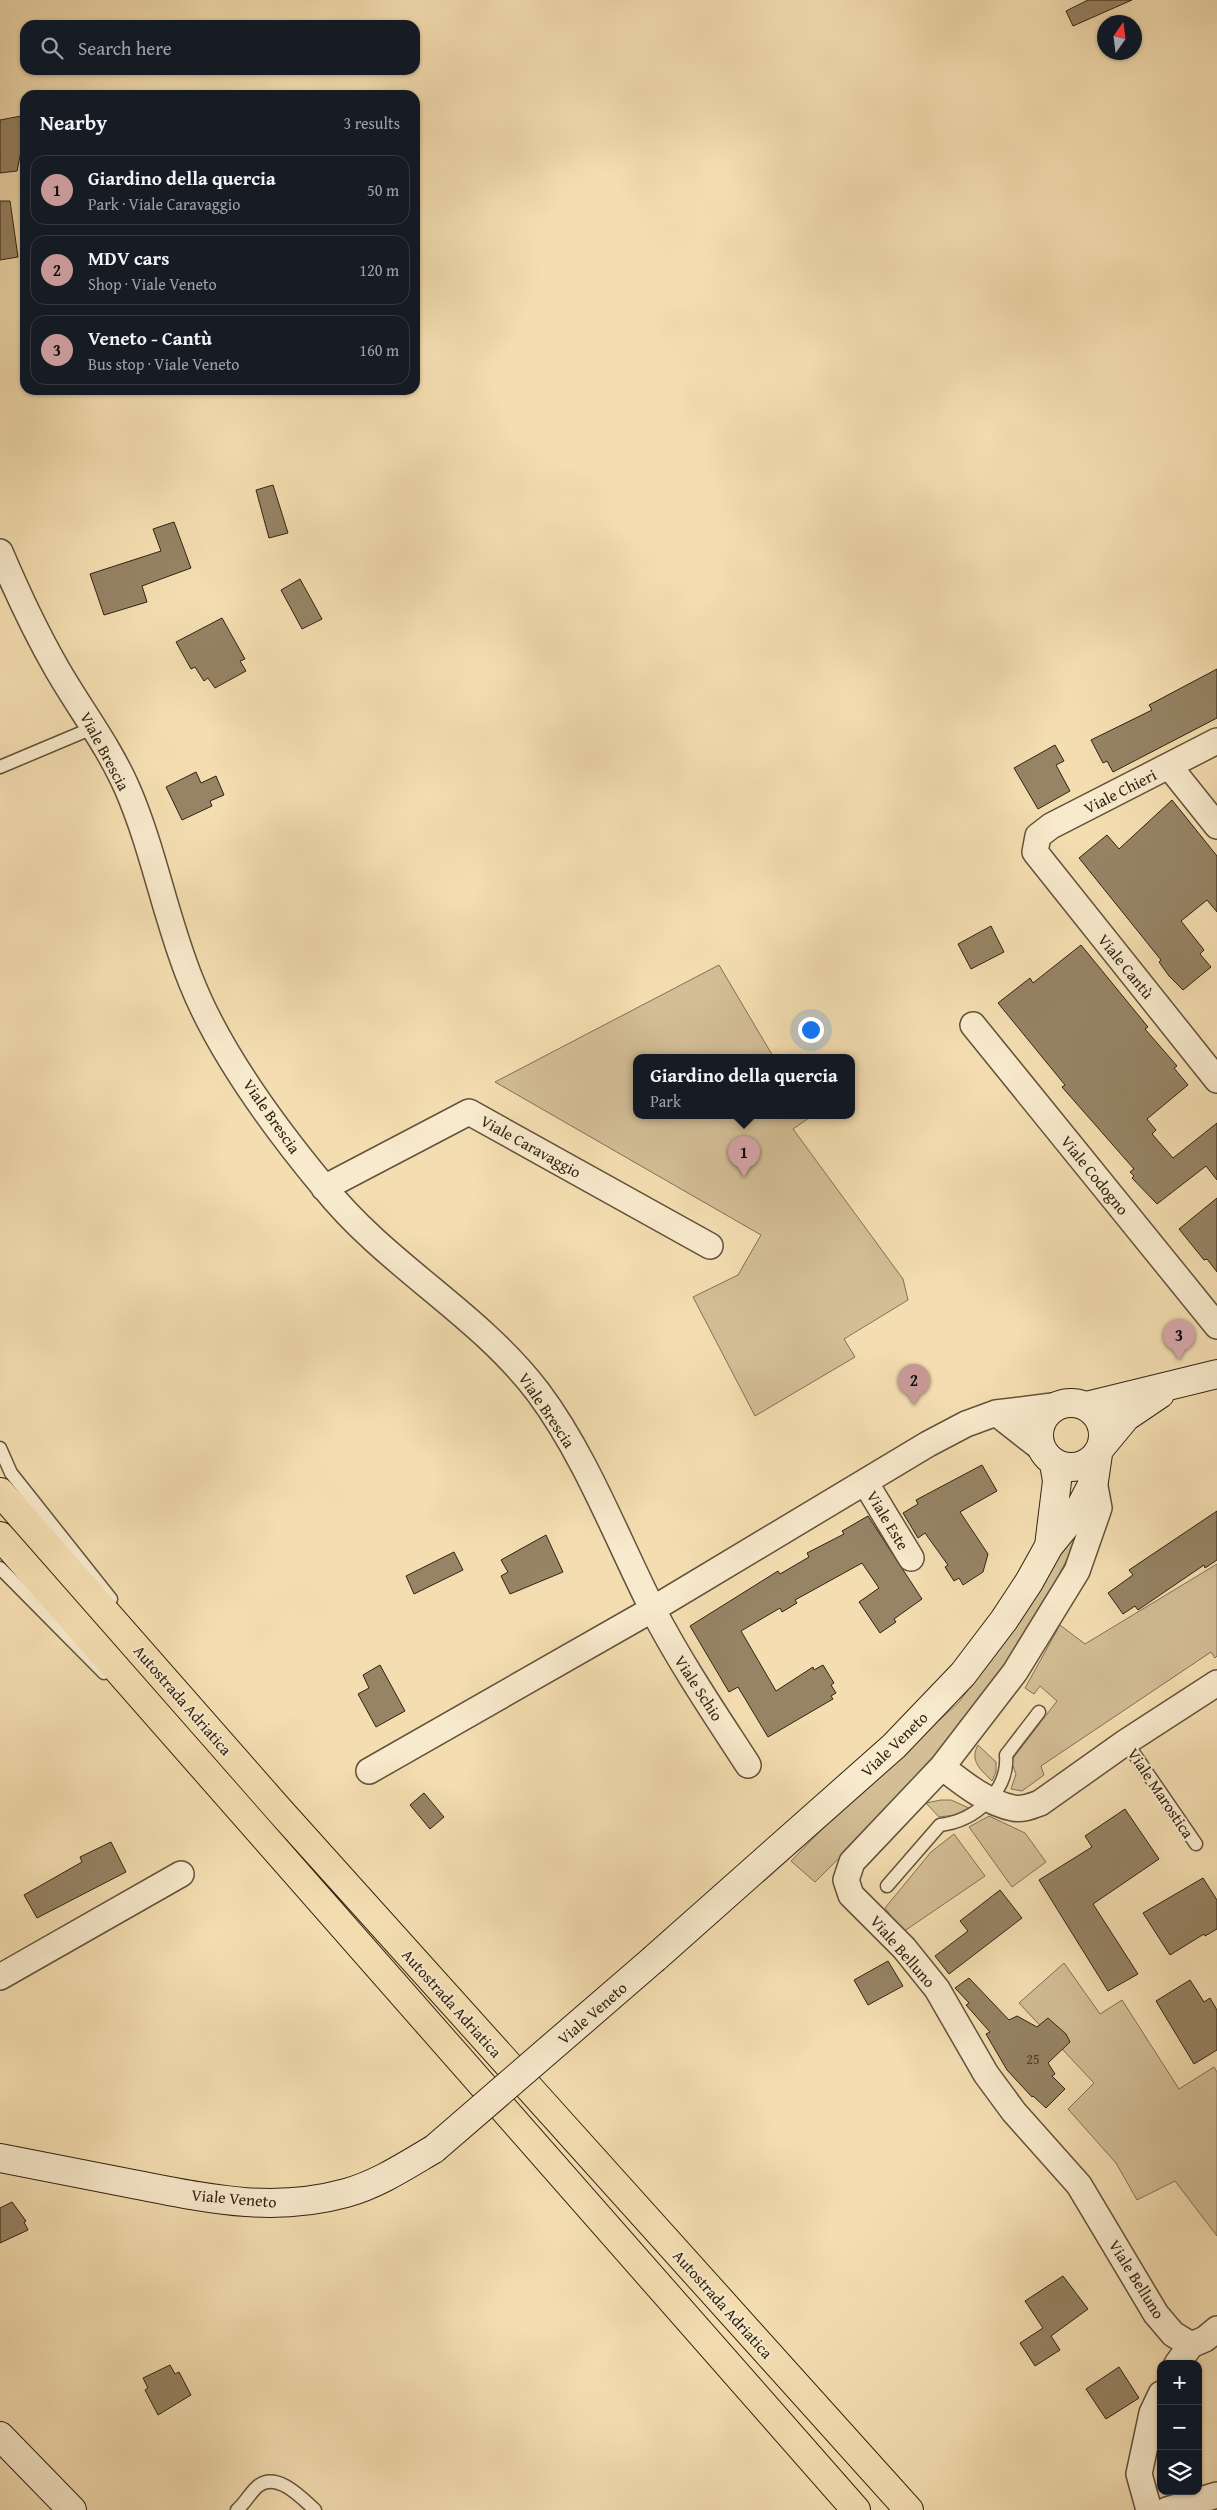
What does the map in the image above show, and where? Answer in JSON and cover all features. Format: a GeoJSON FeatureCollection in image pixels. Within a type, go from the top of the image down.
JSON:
{"type":"FeatureCollection","features":[{"type":"Feature","properties":{"kind":"highway","name":"Autostrada Adriatica"},"geometry":{"type":"LineString","coordinates":[[0,1492],[281,1812],[909,2510]]}},
{"type":"Feature","properties":{"kind":"highway","name":"Autostrada Adriatica"},"geometry":{"type":"LineString","coordinates":[[0,1536],[856,2510]]}},
{"type":"Feature","properties":{"kind":"main road"},"geometry":{"type":"LineString","coordinates":[[1080,1508],[1051,1464],[1039,1438],[1044,1418],[1051,1410],[1217,1374]]}},
{"type":"Feature","properties":{"kind":"main road"},"geometry":{"type":"LineString","coordinates":[[1051,1464],[1082,1466],[1100,1450],[1126,1417],[1178,1382]]}},
{"type":"Feature","properties":{"kind":"main road"},"geometry":{"type":"LineString","coordinates":[[1073,1405],[1093,1410],[1102,1423],[1104,1430],[1100,1450]]}},
{"type":"Feature","properties":{"kind":"main road","name":"Viale Veneto"},"geometry":{"type":"LineString","coordinates":[[0,2158],[208,2198],[267,2205],[305,2201],[345,2193],[376,2182],[434,2149],[655,1958],[894,1746],[936,1703],[963,1674],[1004,1620],[1029,1582],[1049,1546],[1080,1508],[1094,1481],[1100,1450]]}},
{"type":"Feature","properties":{"kind":"main road","name":"Viale Veneto"},"geometry":{"type":"LineString","coordinates":[[1049,1546],[1051,1464]]}},
{"type":"Feature","properties":{"kind":"main road"},"geometry":{"type":"LineString","coordinates":[[0,2436],[72,2510]]}},
{"type":"Feature","properties":{"kind":"street","name":"Viale Brescia"},"geometry":{"type":"LineString","coordinates":[[0,552],[20,600],[58,671],[95,727],[126,786],[149,847],[173,930],[192,983],[223,1046],[277,1126],[324,1188],[356,1224],[500,1347],[538,1392],[566,1434],[652,1609]]}},
{"type":"Feature","properties":{"kind":"street","name":"Viale Chieri"},"geometry":{"type":"LineString","coordinates":[[1035,852],[1038,836],[1051,826],[1217,741]]}},
{"type":"Feature","properties":{"kind":"street"},"geometry":{"type":"LineString","coordinates":[[1169,766],[1217,826]]}},
{"type":"Feature","properties":{"kind":"street","name":"Viale Cantù"},"geometry":{"type":"LineString","coordinates":[[1035,852],[1217,1080]]}},
{"type":"Feature","properties":{"kind":"street","name":"Viale Codogno"},"geometry":{"type":"LineString","coordinates":[[974,1025],[1217,1326]]}},
{"type":"Feature","properties":{"kind":"street","name":"Viale Caravaggio"},"geometry":{"type":"LineString","coordinates":[[324,1188],[468,1112],[710,1246]]}},
{"type":"Feature","properties":{"kind":"street"},"geometry":{"type":"LineString","coordinates":[[370,1771],[652,1609],[966,1424],[996,1413],[1073,1405]]}},
{"type":"Feature","properties":{"kind":"street"},"geometry":{"type":"LineString","coordinates":[[996,1413],[1051,1464]]}},
{"type":"Feature","properties":{"kind":"street","name":"Viale Belluno"},"geometry":{"type":"LineString","coordinates":[[1094,1481],[1099,1508],[1077,1571],[1016,1672],[942,1767],[852,1862],[846,1880],[851,1895],[904,1948],[937,1990],[986,2074],[1014,2112],[1079,2185],[1156,2314],[1173,2334],[1184,2354],[1217,2329]]}},
{"type":"Feature","properties":{"kind":"street","name":"Viale Este"},"geometry":{"type":"LineString","coordinates":[[865,1482],[911,1558]]}},
{"type":"Feature","properties":{"kind":"street"},"geometry":{"type":"LineString","coordinates":[[1080,1508],[1092,1531]]}},
{"type":"Feature","properties":{"kind":"street","name":"Viale Schio"},"geometry":{"type":"LineString","coordinates":[[652,1609],[674,1651],[748,1765]]}},
{"type":"Feature","properties":{"kind":"street","name":"Viale Marostica"},"geometry":{"type":"LineString","coordinates":[[942,1767],[968,1787],[990,1798],[1014,1809],[1028,1808],[1040,1804],[1126,1742],[1217,1683]]}},
{"type":"Feature","properties":{"kind":"street"},"geometry":{"type":"LineString","coordinates":[[0,1977],[181,1874]]}},
{"type":"Feature","properties":{"kind":"street"},"geometry":{"type":"LineString","coordinates":[[1149,2510],[1139,2474],[1152,2413],[1157,2402]]}},
{"type":"Feature","properties":{"kind":"street"},"geometry":{"type":"LineString","coordinates":[[1170,2509],[1217,2495]]}},
{"type":"Feature","properties":{"kind":"lane"},"geometry":{"type":"LineString","coordinates":[[0,767],[95,727]]}},
{"type":"Feature","properties":{"kind":"lane"},"geometry":{"type":"LineString","coordinates":[[0,1448],[10,1473],[281,1812]]}},
{"type":"Feature","properties":{"kind":"lane"},"geometry":{"type":"LineString","coordinates":[[0,1568],[261,1832]]}},
{"type":"Feature","properties":{"kind":"lane"},"geometry":{"type":"LineString","coordinates":[[887,1886],[940,1825],[952,1823],[972,1815],[990,1798],[1001,1785],[1007,1768],[1006,1755],[1039,1712]]}},
{"type":"Feature","properties":{"kind":"lane","name":"Viale Marostica"},"geometry":{"type":"LineString","coordinates":[[1126,1742],[1196,1844]]}},
{"type":"Feature","properties":{"kind":"lane"},"geometry":{"type":"LineString","coordinates":[[237,2510],[258,2486],[274,2482],[294,2491],[315,2510]]}},
{"type":"Feature","properties":{"kind":"shaded area"},"geometry":{"type":"Polygon","coordinates":[[[719,965],[772,1054],[633,1054],[633,1119],[808,1119],[793,1129],[903,1279],[908,1300],[844,1339],[855,1357],[755,1416],[693,1297],[738,1275],[761,1235],[495,1082],[719,965]]]}},
{"type":"Feature","properties":{"kind":"shaded area"},"geometry":{"type":"Polygon","coordinates":[[[1075,1520],[1079,1537],[1016,1655],[913,1785],[815,1882],[791,1861],[829,1822],[959,1702],[991,1659],[1075,1520]]]}},
{"type":"Feature","properties":{"kind":"shaded area"},"geometry":{"type":"Polygon","coordinates":[[[1217,1564],[1217,1656],[1215,1658],[1211,1652],[1041,1766],[1044,1775],[1022,1791],[1011,1789],[1016,1774],[1011,1761],[1057,1701],[1040,1686],[1034,1694],[1025,1688],[1060,1625],[1085,1644],[1217,1564]]]}},
{"type":"Feature","properties":{"kind":"shaded area"},"geometry":{"type":"Polygon","coordinates":[[[978,1745],[996,1762],[996,1772],[992,1781],[980,1769],[976,1761],[975,1756],[978,1745]]]}},
{"type":"Feature","properties":{"kind":"shaded area"},"geometry":{"type":"Polygon","coordinates":[[[951,1800],[969,1808],[955,1815],[939,1817],[926,1803],[951,1800]]]}},
{"type":"Feature","properties":{"kind":"shaded area"},"geometry":{"type":"Polygon","coordinates":[[[989,1816],[1025,1833],[1046,1862],[1012,1887],[969,1827],[989,1816]]]}},
{"type":"Feature","properties":{"kind":"shaded area"},"geometry":{"type":"Polygon","coordinates":[[[954,1834],[985,1876],[903,1932],[885,1908],[931,1852],[954,1834]]]}},
{"type":"Feature","properties":{"kind":"shaded area"},"geometry":{"type":"Polygon","coordinates":[[[1064,1963],[1100,2014],[1122,2000],[1179,2089],[1214,2067],[1217,2072],[1217,2236],[1175,2181],[1137,2200],[1116,2163],[1068,2109],[1094,2083],[1019,2003],[1064,1963]]]}},
{"type":"Feature","properties":{"kind":"building"},"geometry":{"type":"Polygon","coordinates":[[[1088,0],[1132,0],[1073,26],[1066,11],[1088,0]]]}},
{"type":"Feature","properties":{"kind":"building"},"geometry":{"type":"Polygon","coordinates":[[[20,116],[20,156],[17,171],[0,173],[0,120],[20,116]]]}},
{"type":"Feature","properties":{"kind":"building"},"geometry":{"type":"Polygon","coordinates":[[[0,201],[10,201],[18,257],[0,260],[0,201]]]}},
{"type":"Feature","properties":{"kind":"building"},"geometry":{"type":"Polygon","coordinates":[[[273,485],[288,533],[269,538],[256,490],[273,485]]]}},
{"type":"Feature","properties":{"kind":"building"},"geometry":{"type":"Polygon","coordinates":[[[174,522],[191,568],[142,586],[147,602],[104,615],[90,574],[161,551],[153,529],[174,522]]]}},
{"type":"Feature","properties":{"kind":"building"},"geometry":{"type":"Polygon","coordinates":[[[300,579],[322,619],[302,629],[281,590],[300,579]]]}},
{"type":"Feature","properties":{"kind":"building"},"geometry":{"type":"Polygon","coordinates":[[[222,618],[245,659],[240,661],[246,671],[215,688],[208,678],[204,681],[195,667],[191,669],[176,642],[222,618]]]}},
{"type":"Feature","properties":{"kind":"building"},"geometry":{"type":"Polygon","coordinates":[[[1217,669],[1217,718],[1113,772],[1107,761],[1103,763],[1091,740],[1152,710],[1149,705],[1217,669]]]}},
{"type":"Feature","properties":{"kind":"building"},"geometry":{"type":"Polygon","coordinates":[[[1055,745],[1064,761],[1056,765],[1070,791],[1038,809],[1014,768],[1055,745]]]}},
{"type":"Feature","properties":{"kind":"building"},"geometry":{"type":"Polygon","coordinates":[[[196,772],[201,783],[216,776],[224,795],[210,801],[212,806],[182,820],[166,787],[196,772]]]}},
{"type":"Feature","properties":{"kind":"building"},"geometry":{"type":"Polygon","coordinates":[[[1172,800],[1217,856],[1217,912],[1207,900],[1181,921],[1204,950],[1200,954],[1211,967],[1183,990],[1169,976],[1159,962],[1161,960],[1079,858],[1107,835],[1119,849],[1172,800]]]}},
{"type":"Feature","properties":{"kind":"building"},"geometry":{"type":"Polygon","coordinates":[[[991,926],[1004,952],[971,969],[958,944],[991,926]]]}},
{"type":"Feature","properties":{"kind":"building"},"geometry":{"type":"Polygon","coordinates":[[[1081,945],[1148,1027],[1145,1029],[1177,1066],[1174,1068],[1188,1085],[1147,1119],[1156,1130],[1152,1134],[1173,1158],[1217,1123],[1217,1180],[1206,1166],[1157,1204],[1132,1178],[1134,1176],[1130,1172],[1134,1169],[1062,1087],[1065,1085],[998,1003],[1030,978],[1033,983],[1081,945]]]}},
{"type":"Feature","properties":{"kind":"building"},"geometry":{"type":"Polygon","coordinates":[[[1217,1198],[1217,1272],[1207,1259],[1204,1260],[1179,1229],[1217,1198]]]}},
{"type":"Feature","properties":{"kind":"building"},"geometry":{"type":"Polygon","coordinates":[[[982,1465],[997,1491],[960,1512],[988,1554],[983,1572],[963,1585],[959,1578],[954,1581],[945,1567],[948,1565],[925,1533],[918,1538],[903,1513],[918,1504],[916,1500],[982,1465]]]}},
{"type":"Feature","properties":{"kind":"building"},"geometry":{"type":"Polygon","coordinates":[[[1217,1511],[1217,1560],[1205,1568],[1204,1565],[1138,1610],[1135,1606],[1123,1614],[1108,1593],[1133,1575],[1129,1570],[1217,1511]]]}},
{"type":"Feature","properties":{"kind":"building"},"geometry":{"type":"Polygon","coordinates":[[[868,1516],[922,1599],[894,1619],[896,1622],[880,1633],[859,1602],[879,1588],[862,1563],[795,1600],[797,1603],[782,1612],[780,1608],[741,1631],[776,1691],[813,1667],[814,1670],[823,1665],[834,1683],[831,1685],[836,1693],[831,1696],[833,1699],[768,1737],[738,1687],[729,1692],[690,1626],[778,1571],[780,1574],[809,1557],[807,1553],[844,1534],[842,1531],[868,1516]]]}},
{"type":"Feature","properties":{"kind":"building"},"geometry":{"type":"Polygon","coordinates":[[[546,1535],[563,1572],[510,1594],[501,1576],[508,1572],[501,1560],[546,1535]]]}},
{"type":"Feature","properties":{"kind":"building"},"geometry":{"type":"Polygon","coordinates":[[[454,1552],[463,1570],[414,1594],[406,1576],[454,1552]]]}},
{"type":"Feature","properties":{"kind":"building"},"geometry":{"type":"Polygon","coordinates":[[[380,1665],[405,1711],[376,1727],[358,1694],[369,1688],[363,1675],[380,1665]]]}},
{"type":"Feature","properties":{"kind":"building"},"geometry":{"type":"Polygon","coordinates":[[[424,1793],[444,1817],[430,1829],[410,1805],[424,1793]]]}},
{"type":"Feature","properties":{"kind":"building"},"geometry":{"type":"Polygon","coordinates":[[[1125,1809],[1159,1859],[1093,1904],[1138,1974],[1108,1991],[1039,1880],[1092,1847],[1085,1836],[1125,1809]]]}},
{"type":"Feature","properties":{"kind":"building"},"geometry":{"type":"Polygon","coordinates":[[[111,1842],[126,1872],[37,1918],[24,1895],[82,1862],[80,1857],[111,1842]]]}},
{"type":"Feature","properties":{"kind":"building"},"geometry":{"type":"Polygon","coordinates":[[[1203,1878],[1217,1900],[1217,1929],[1205,1936],[1204,1934],[1170,1955],[1143,1913],[1203,1878]]]}},
{"type":"Feature","properties":{"kind":"building"},"geometry":{"type":"Polygon","coordinates":[[[1000,1890],[1022,1918],[949,1974],[935,1956],[968,1931],[960,1921],[1000,1890]]]}},
{"type":"Feature","properties":{"kind":"building"},"geometry":{"type":"Polygon","coordinates":[[[888,1961],[903,1986],[868,2005],[854,1980],[888,1961]]]}},
{"type":"Feature","properties":{"kind":"building"},"geometry":{"type":"Polygon","coordinates":[[[969,1978],[1009,2020],[1017,2016],[1037,2027],[1048,2018],[1066,2034],[1070,2042],[1048,2063],[1055,2074],[1052,2076],[1065,2089],[1046,2108],[1032,2097],[1007,2070],[986,2034],[990,2032],[966,2005],[969,2003],[955,1988],[969,1978]]]}},
{"type":"Feature","properties":{"kind":"building"},"geometry":{"type":"Polygon","coordinates":[[[1190,1980],[1204,2002],[1210,1998],[1217,2010],[1217,2050],[1194,2064],[1156,2001],[1190,1980]]]}},
{"type":"Feature","properties":{"kind":"building"},"geometry":{"type":"Polygon","coordinates":[[[12,2202],[26,2221],[24,2222],[28,2230],[0,2243],[0,2208],[12,2202]]]}},
{"type":"Feature","properties":{"kind":"building"},"geometry":{"type":"Polygon","coordinates":[[[1063,2276],[1088,2309],[1051,2336],[1060,2350],[1035,2366],[1020,2343],[1043,2328],[1025,2301],[1063,2276]]]}},
{"type":"Feature","properties":{"kind":"building"},"geometry":{"type":"Polygon","coordinates":[[[170,2365],[175,2374],[179,2372],[191,2395],[158,2415],[145,2390],[148,2388],[143,2378],[170,2365]]]}},
{"type":"Feature","properties":{"kind":"building"},"geometry":{"type":"Polygon","coordinates":[[[1119,2367],[1139,2398],[1106,2419],[1086,2389],[1119,2367]]]}},
{"type":"Feature","properties":{"kind":"place","name":"Giardino della quercia"},"geometry":{"type":"Point","coordinates":[744,1177]}},
{"type":"Feature","properties":{"kind":"place","name":"Veneto - Cantù"},"geometry":{"type":"Point","coordinates":[1179,1360]}},
{"type":"Feature","properties":{"kind":"place","name":"MDV cars"},"geometry":{"type":"Point","coordinates":[914,1405]}}]}
